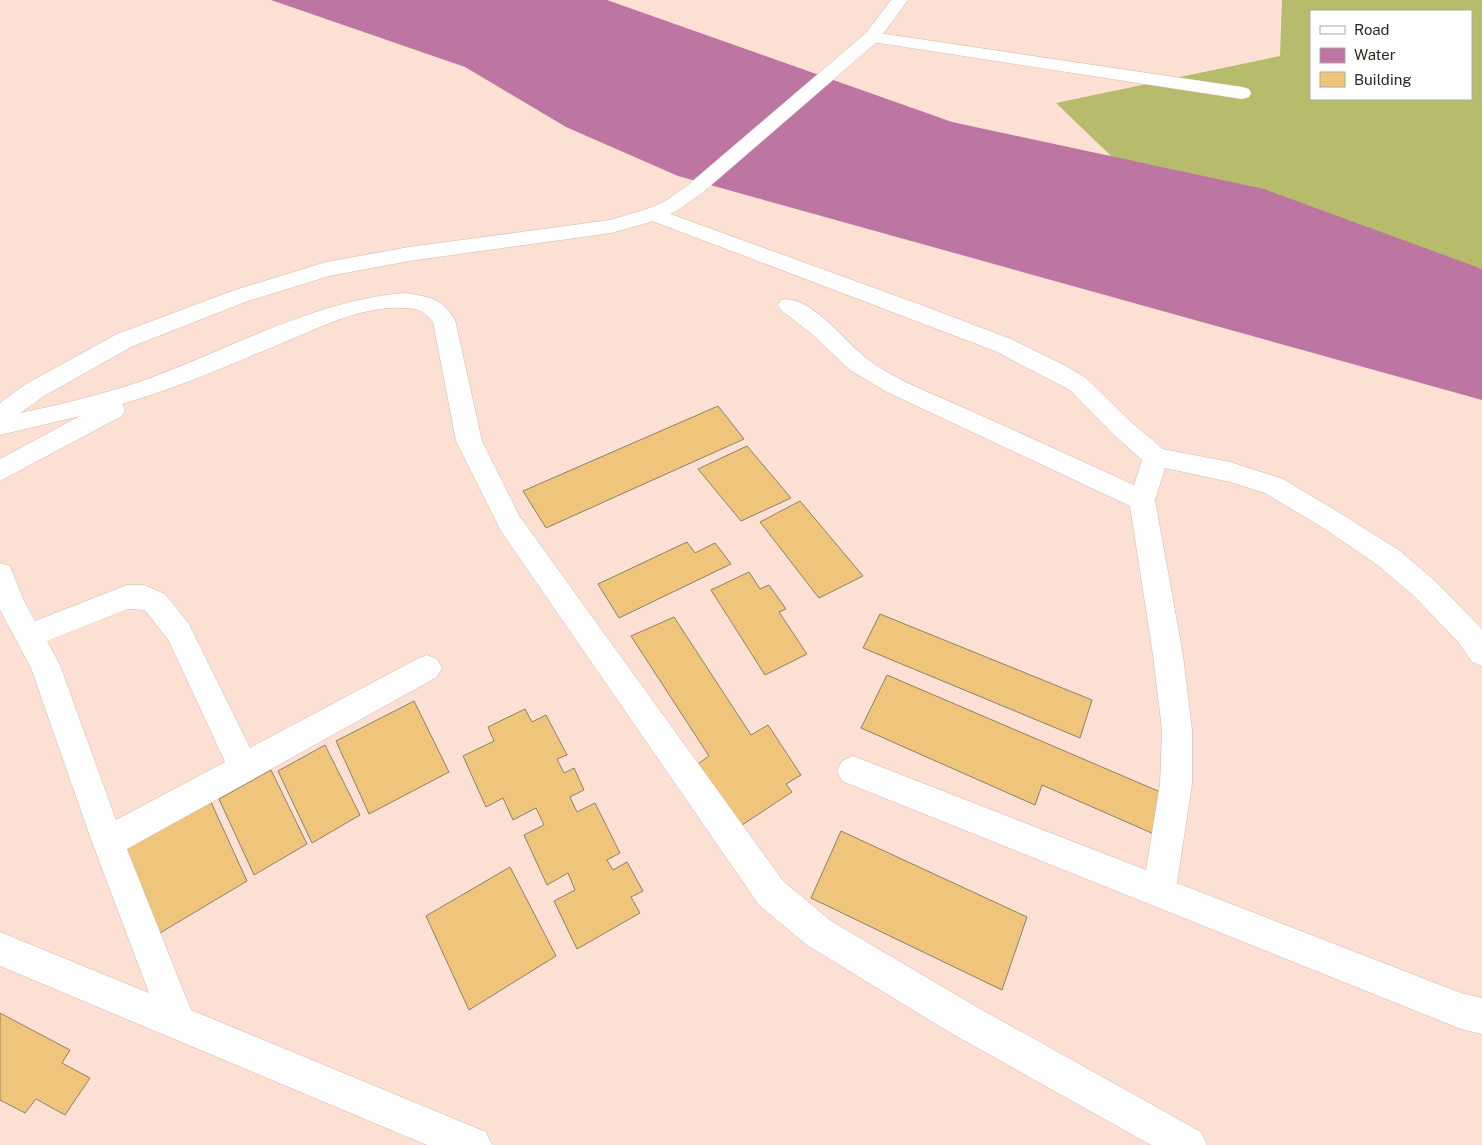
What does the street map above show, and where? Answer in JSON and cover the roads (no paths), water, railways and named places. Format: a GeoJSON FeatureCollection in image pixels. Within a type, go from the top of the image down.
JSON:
{"type":"FeatureCollection","features":[{"type":"Feature","properties":{"kind":"street"},"geometry":{"type":"LineString","coordinates":[[0,415],[35,390],[125,340],[240,296],[326,269],[410,254],[610,226],[654,214],[671,206],[695,189],[866,41],[900,0]]}},
{"type":"Feature","properties":{"kind":"street"},"geometry":{"type":"LineString","coordinates":[[866,41],[1242,93]]}},
{"type":"Feature","properties":{"kind":"street"},"geometry":{"type":"LineString","coordinates":[[654,214],[916,311],[1002,345],[1048,367],[1078,384],[1122,428],[1156,457],[1230,472],[1274,486],[1326,516],[1390,559],[1425,589],[1469,634],[1482,653]]}},
{"type":"Feature","properties":{"kind":"street"},"geometry":{"type":"LineString","coordinates":[[0,426],[55,415],[147,388],[322,318],[371,303],[404,300],[431,305],[444,320],[469,441],[510,524],[771,892],[827,938],[962,1019],[1188,1145]]}},
{"type":"Feature","properties":{"kind":"street"},"geometry":{"type":"LineString","coordinates":[[789,305],[821,329],[858,364],[895,386],[1142,500]]}},
{"type":"Feature","properties":{"kind":"street"},"geometry":{"type":"LineString","coordinates":[[0,471],[107,413],[147,388]]}},
{"type":"Feature","properties":{"kind":"street"},"geometry":{"type":"LineString","coordinates":[[1156,457],[1142,500],[1168,655],[1177,730],[1176,784],[1159,891]]}},
{"type":"Feature","properties":{"kind":"street"},"geometry":{"type":"LineString","coordinates":[[0,574],[10,602],[45,666],[108,842],[178,1023]]}},
{"type":"Feature","properties":{"kind":"street"},"geometry":{"type":"LineString","coordinates":[[28,636],[127,597],[144,597],[156,602],[179,633],[244,768]]}},
{"type":"Feature","properties":{"kind":"street"},"geometry":{"type":"LineString","coordinates":[[108,842],[427,668]]}},
{"type":"Feature","properties":{"kind":"street"},"geometry":{"type":"LineString","coordinates":[[853,771],[1461,1011],[1482,1016]]}},
{"type":"Feature","properties":{"kind":"street"},"geometry":{"type":"LineString","coordinates":[[0,949],[473,1145]]}},
{"type":"Feature","properties":{"kind":"water"},"geometry":{"type":"Polygon","coordinates":[[[271,0],[607,0],[952,122],[1264,189],[1482,269],[1482,400],[678,176],[566,127],[465,67],[271,0]]]}}]}
